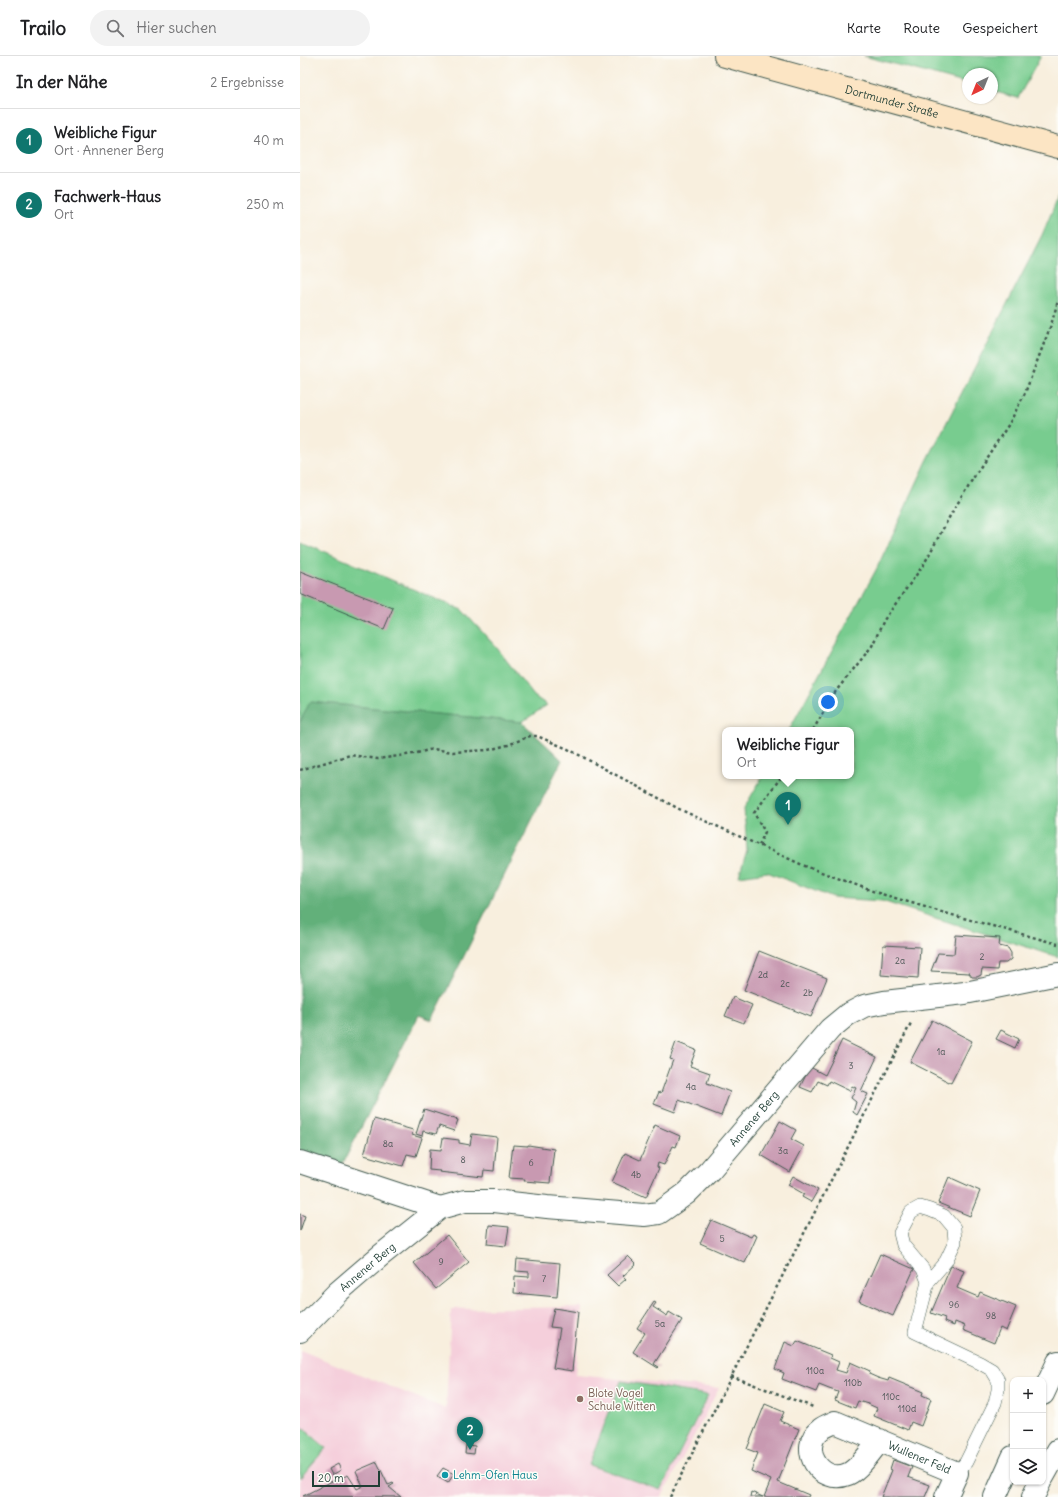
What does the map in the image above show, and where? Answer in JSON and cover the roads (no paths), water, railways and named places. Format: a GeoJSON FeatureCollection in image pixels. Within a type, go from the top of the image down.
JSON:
{"type":"FeatureCollection","features":[{"type":"Feature","properties":{"kind":"main road","name":"Dortmunder Straße"},"geometry":{"type":"LineString","coordinates":[[725,56],[1058,147]]}},
{"type":"Feature","properties":{"kind":"street","name":"Annener Berg"},"geometry":{"type":"LineString","coordinates":[[300,1331],[338,1292],[440,1208],[465,1202],[494,1201],[644,1215],[659,1212],[687,1193],[710,1170],[825,1035],[848,1015],[864,1006],[884,1002],[965,993],[1058,974]]}},
{"type":"Feature","properties":{"kind":"street"},"geometry":{"type":"LineString","coordinates":[[300,1162],[440,1208]]}},
{"type":"Feature","properties":{"kind":"street"},"geometry":{"type":"LineString","coordinates":[[1046,1388],[1058,1362]]}},
{"type":"Feature","properties":{"kind":"street","name":"Wullener Feld"},"geometry":{"type":"LineString","coordinates":[[880,1440],[849,1474],[841,1476],[830,1475],[818,1468],[814,1463],[811,1449],[812,1442],[816,1434],[822,1428],[835,1422],[880,1440],[957,1473],[946,1497]]}},
{"type":"Feature","properties":{"kind":"street"},"geometry":{"type":"LineString","coordinates":[[1046,1472],[1058,1450]]}},
{"type":"Feature","properties":{"kind":"street"},"geometry":{"type":"LineString","coordinates":[[994,1497],[1010,1463]]}},
{"type":"Feature","properties":{"kind":"street"},"geometry":{"type":"LineString","coordinates":[[1033,1497],[1039,1485]]}},
{"type":"Feature","properties":{"kind":"lane"},"geometry":{"type":"LineString","coordinates":[[928,1282],[923,1269],[903,1245],[900,1233],[911,1212],[920,1207],[944,1216],[954,1228],[955,1242],[946,1261],[928,1282],[915,1332],[980,1363],[992,1370],[998,1380],[998,1390],[995,1403],[966,1462],[957,1473]]}},
{"type":"Feature","properties":{"kind":"place","name":"Weibliche Figur"},"geometry":{"type":"Point","coordinates":[788,825]}},
{"type":"Feature","properties":{"kind":"place","name":"Blote Vogel Schule Witten"},"geometry":{"type":"Point","coordinates":[580,1399]}},
{"type":"Feature","properties":{"kind":"place","name":"Fachwerk-Haus"},"geometry":{"type":"Point","coordinates":[470,1450]}},
{"type":"Feature","properties":{"kind":"place","name":"Lehm-Ofen Haus"},"geometry":{"type":"Point","coordinates":[445,1475]}}]}
